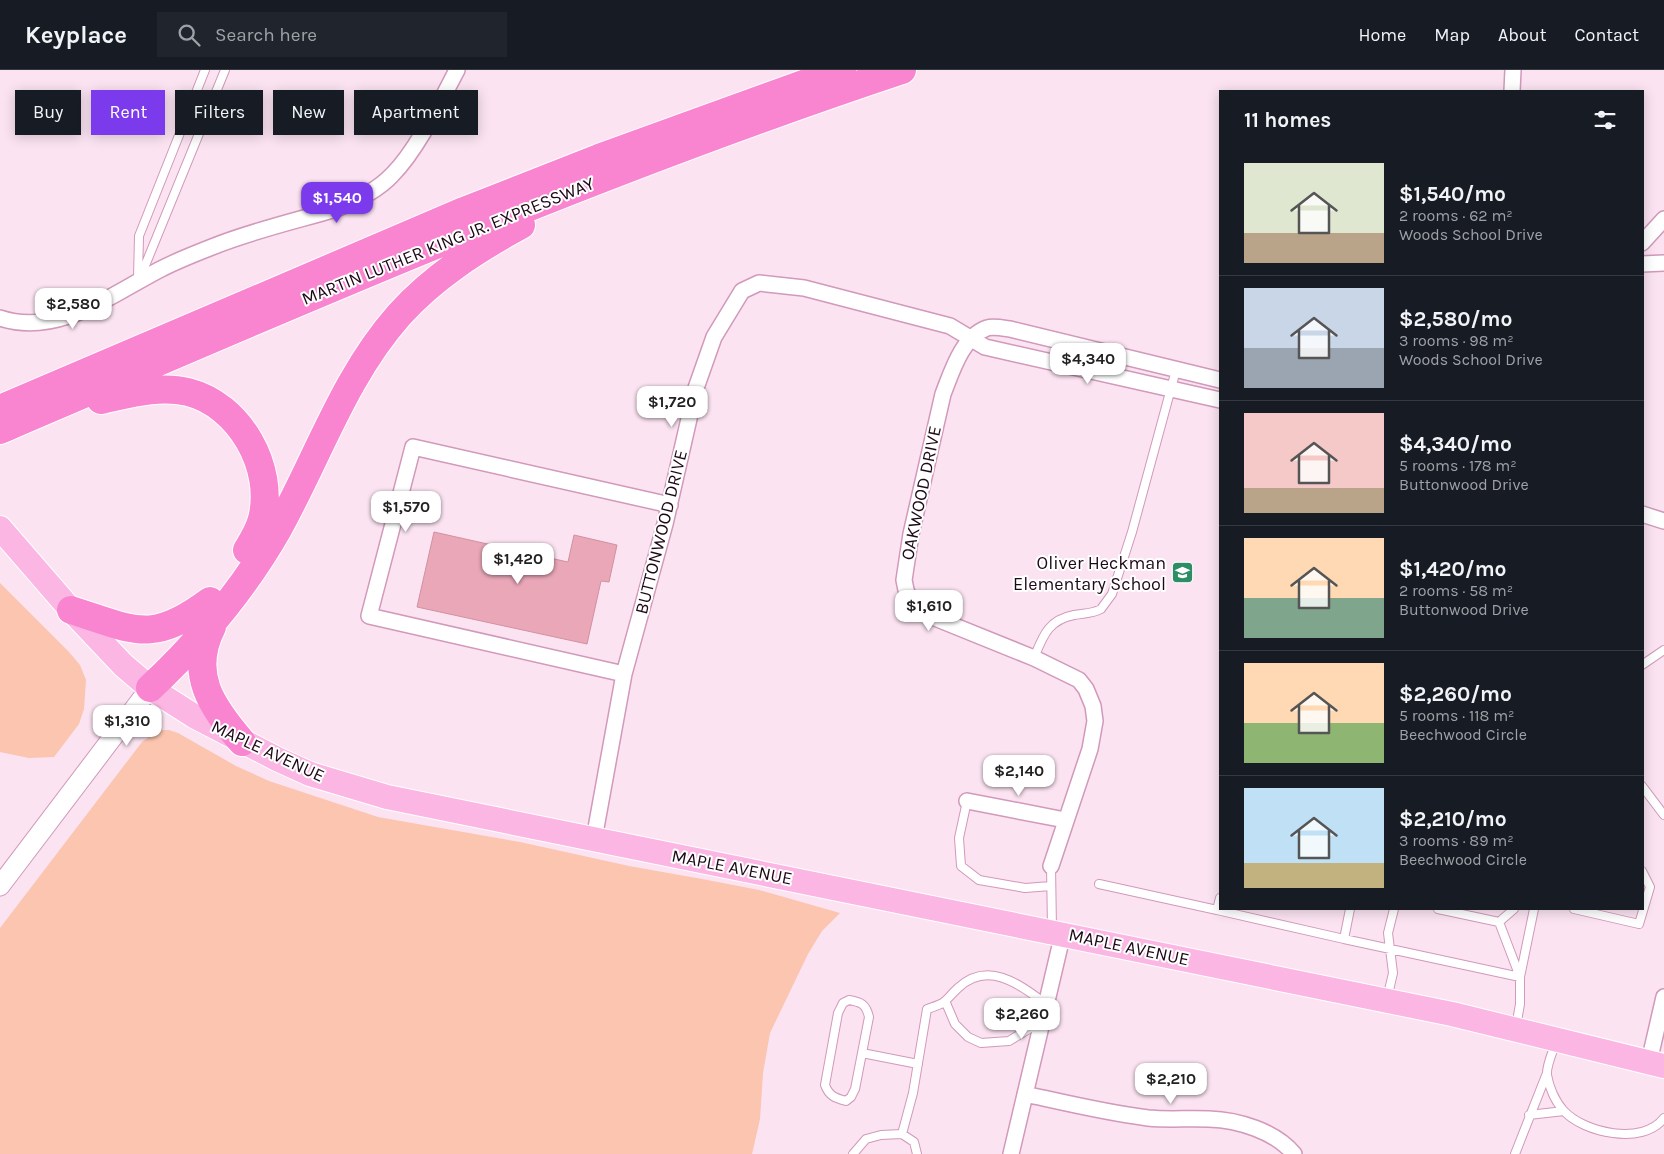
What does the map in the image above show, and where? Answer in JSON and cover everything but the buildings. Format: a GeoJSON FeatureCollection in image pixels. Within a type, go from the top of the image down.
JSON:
{"type":"FeatureCollection","features":[{"type":"Feature","properties":{"kind":"highway","name":"MARTIN LUTHER KING JR. EXPRESSWAY"},"geometry":{"type":"LineString","coordinates":[[0,409],[464,211],[599,158],[842,70]]}},
{"type":"Feature","properties":{"kind":"highway","name":"MARTIN LUTHER KING JR. EXPRESSWAY"},"geometry":{"type":"LineString","coordinates":[[0,430],[348,281],[606,176],[902,70]]}},
{"type":"Feature","properties":{"kind":"highway"},"geometry":{"type":"LineString","coordinates":[[71,610],[133,629],[155,630],[178,623],[215,605],[263,553],[291,504],[354,379],[400,314],[462,260],[606,176]]}},
{"type":"Feature","properties":{"kind":"highway"},"geometry":{"type":"LineString","coordinates":[[36,415],[160,389],[181,391],[198,396],[220,408],[231,418],[249,442],[262,470],[264,509],[255,537],[182,657],[150,688]]}},
{"type":"Feature","properties":{"kind":"highway"},"geometry":{"type":"LineString","coordinates":[[215,605],[204,648],[203,680],[209,699],[220,716],[242,742]]}},
{"type":"Feature","properties":{"kind":"main road","name":"MAPLE AVENUE"},"geometry":{"type":"LineString","coordinates":[[0,528],[71,610],[123,664],[150,688],[194,716],[242,742],[310,774],[387,797],[1057,932],[1387,1001],[1656,1064]]}},
{"type":"Feature","properties":{"kind":"street"},"geometry":{"type":"LineString","coordinates":[[0,318],[18,323],[38,323],[60,319],[93,306],[213,246],[336,209],[376,188],[392,175],[410,152],[457,70]]}},
{"type":"Feature","properties":{"kind":"street"},"geometry":{"type":"LineString","coordinates":[[1512,90],[1513,70]]}},
{"type":"Feature","properties":{"kind":"street"},"geometry":{"type":"LineString","coordinates":[[1644,241],[1664,219]]}},
{"type":"Feature","properties":{"kind":"street"},"geometry":{"type":"LineString","coordinates":[[1644,264],[1664,263]]}},
{"type":"Feature","properties":{"kind":"street","name":"BUTTONWOOD DRIVE"},"geometry":{"type":"LineString","coordinates":[[594,839],[624,674],[670,505],[702,366],[714,337],[735,299],[750,285],[759,283],[804,288],[950,326],[985,346],[1219,400]]}},
{"type":"Feature","properties":{"kind":"street"},"geometry":{"type":"LineString","coordinates":[[971,337],[988,328],[1010,329],[1219,380]]}},
{"type":"Feature","properties":{"kind":"street","name":"OAKWOOD DRIVE"},"geometry":{"type":"LineString","coordinates":[[971,337],[953,368],[938,414],[906,562],[906,590],[919,610],[1034,658],[1079,680],[1086,689],[1093,706],[1095,721],[1090,749],[1051,866]]}},
{"type":"Feature","properties":{"kind":"street"},"geometry":{"type":"LineString","coordinates":[[624,674],[370,616],[413,447],[670,505]]}},
{"type":"Feature","properties":{"kind":"street"},"geometry":{"type":"LineString","coordinates":[[1644,515],[1664,521]]}},
{"type":"Feature","properties":{"kind":"street"},"geometry":{"type":"LineString","coordinates":[[0,886],[150,688]]}},
{"type":"Feature","properties":{"kind":"street"},"geometry":{"type":"LineString","coordinates":[[967,800],[1065,820]]}},
{"type":"Feature","properties":{"kind":"street"},"geometry":{"type":"LineString","coordinates":[[1011,1154],[1046,1004],[1057,932]]}},
{"type":"Feature","properties":{"kind":"street"},"geometry":{"type":"LineString","coordinates":[[1656,1064],[1664,997]]}},
{"type":"Feature","properties":{"kind":"street"},"geometry":{"type":"LineString","coordinates":[[1025,1094],[1146,1118],[1173,1121],[1208,1119],[1231,1122],[1273,1136],[1294,1154]]}},
{"type":"Feature","properties":{"kind":"lane"},"geometry":{"type":"LineString","coordinates":[[138,282],[138,236],[205,70]]}},
{"type":"Feature","properties":{"kind":"lane"},"geometry":{"type":"LineString","coordinates":[[138,282],[225,70]]}},
{"type":"Feature","properties":{"kind":"lane"},"geometry":{"type":"LineString","coordinates":[[1034,658],[1050,625],[1057,620],[1101,609],[1112,594],[1132,532],[1176,370]]}},
{"type":"Feature","properties":{"kind":"lane"},"geometry":{"type":"LineString","coordinates":[[1644,663],[1664,650]]}},
{"type":"Feature","properties":{"kind":"lane"},"geometry":{"type":"LineString","coordinates":[[1644,789],[1664,815]]}},
{"type":"Feature","properties":{"kind":"lane"},"geometry":{"type":"LineString","coordinates":[[967,800],[959,838],[961,866],[979,880],[1025,888],[1052,886]]}},
{"type":"Feature","properties":{"kind":"lane"},"geometry":{"type":"LineString","coordinates":[[1051,866],[1057,932]]}},
{"type":"Feature","properties":{"kind":"lane"},"geometry":{"type":"LineString","coordinates":[[1644,875],[1650,887],[1644,907]]}},
{"type":"Feature","properties":{"kind":"lane"},"geometry":{"type":"LineString","coordinates":[[1099,884],[1520,977]]}},
{"type":"Feature","properties":{"kind":"lane"},"geometry":{"type":"LineString","coordinates":[[1217,910],[1219,902]]}},
{"type":"Feature","properties":{"kind":"lane"},"geometry":{"type":"LineString","coordinates":[[1344,939],[1350,910]]}},
{"type":"Feature","properties":{"kind":"lane"},"geometry":{"type":"LineString","coordinates":[[1387,1001],[1392,973],[1388,933],[1394,910]]}},
{"type":"Feature","properties":{"kind":"lane"},"geometry":{"type":"LineString","coordinates":[[1443,910],[1499,922]]}},
{"type":"Feature","properties":{"kind":"lane"},"geometry":{"type":"LineString","coordinates":[[1499,922],[1513,910]]}},
{"type":"Feature","properties":{"kind":"lane"},"geometry":{"type":"LineString","coordinates":[[1516,1030],[1520,1004],[1520,977],[1534,910]]}},
{"type":"Feature","properties":{"kind":"lane"},"geometry":{"type":"LineString","coordinates":[[1578,910],[1639,924],[1643,910]]}},
{"type":"Feature","properties":{"kind":"lane"},"geometry":{"type":"LineString","coordinates":[[1499,922],[1520,977]]}},
{"type":"Feature","properties":{"kind":"lane"},"geometry":{"type":"LineString","coordinates":[[902,1134],[918,1064],[927,1009],[946,1003],[957,989],[970,979],[985,974],[999,976],[1017,983],[1046,1004]]}},
{"type":"Feature","properties":{"kind":"lane"},"geometry":{"type":"LineString","coordinates":[[849,1000],[862,1002],[867,1008],[869,1017],[862,1053],[855,1089],[851,1097],[846,1101],[835,1098],[828,1093],[825,1085],[838,1013],[843,1003],[849,1000]]}},
{"type":"Feature","properties":{"kind":"lane"},"geometry":{"type":"LineString","coordinates":[[946,1003],[955,1024],[968,1037],[981,1043],[1009,1042],[1042,1021]]}},
{"type":"Feature","properties":{"kind":"lane"},"geometry":{"type":"LineString","coordinates":[[1515,1154],[1547,1073],[1552,1039]]}},
{"type":"Feature","properties":{"kind":"lane"},"geometry":{"type":"LineString","coordinates":[[862,1053],[918,1064]]}},
{"type":"Feature","properties":{"kind":"lane"},"geometry":{"type":"LineString","coordinates":[[1547,1073],[1554,1096],[1564,1111],[1598,1129],[1619,1134],[1636,1134],[1650,1130],[1664,1118]]}},
{"type":"Feature","properties":{"kind":"lane"},"geometry":{"type":"LineString","coordinates":[[1530,1115],[1564,1111]]}},
{"type":"Feature","properties":{"kind":"lane"},"geometry":{"type":"LineString","coordinates":[[853,1154],[866,1139],[881,1135],[902,1134],[914,1142],[917,1154]]}},
{"type":"Feature","properties":{"kind":"shaded area"},"geometry":{"type":"Polygon","coordinates":[[[0,583],[69,652],[80,665],[86,680],[84,709],[79,724],[54,757],[29,758],[0,752],[0,583]]]}},
{"type":"Feature","properties":{"kind":"shaded area"},"geometry":{"type":"Polygon","coordinates":[[[158,730],[169,730],[178,733],[236,766],[269,781],[378,817],[520,842],[629,866],[759,890],[840,913],[822,931],[808,954],[770,1033],[763,1073],[760,1119],[752,1154],[0,1154],[0,928],[142,742],[158,730]]]}},
{"type":"Feature","properties":{"kind":"place","name":"Oliver Heckman Elementary School"},"geometry":{"type":"Point","coordinates":[1182,573]}}]}
